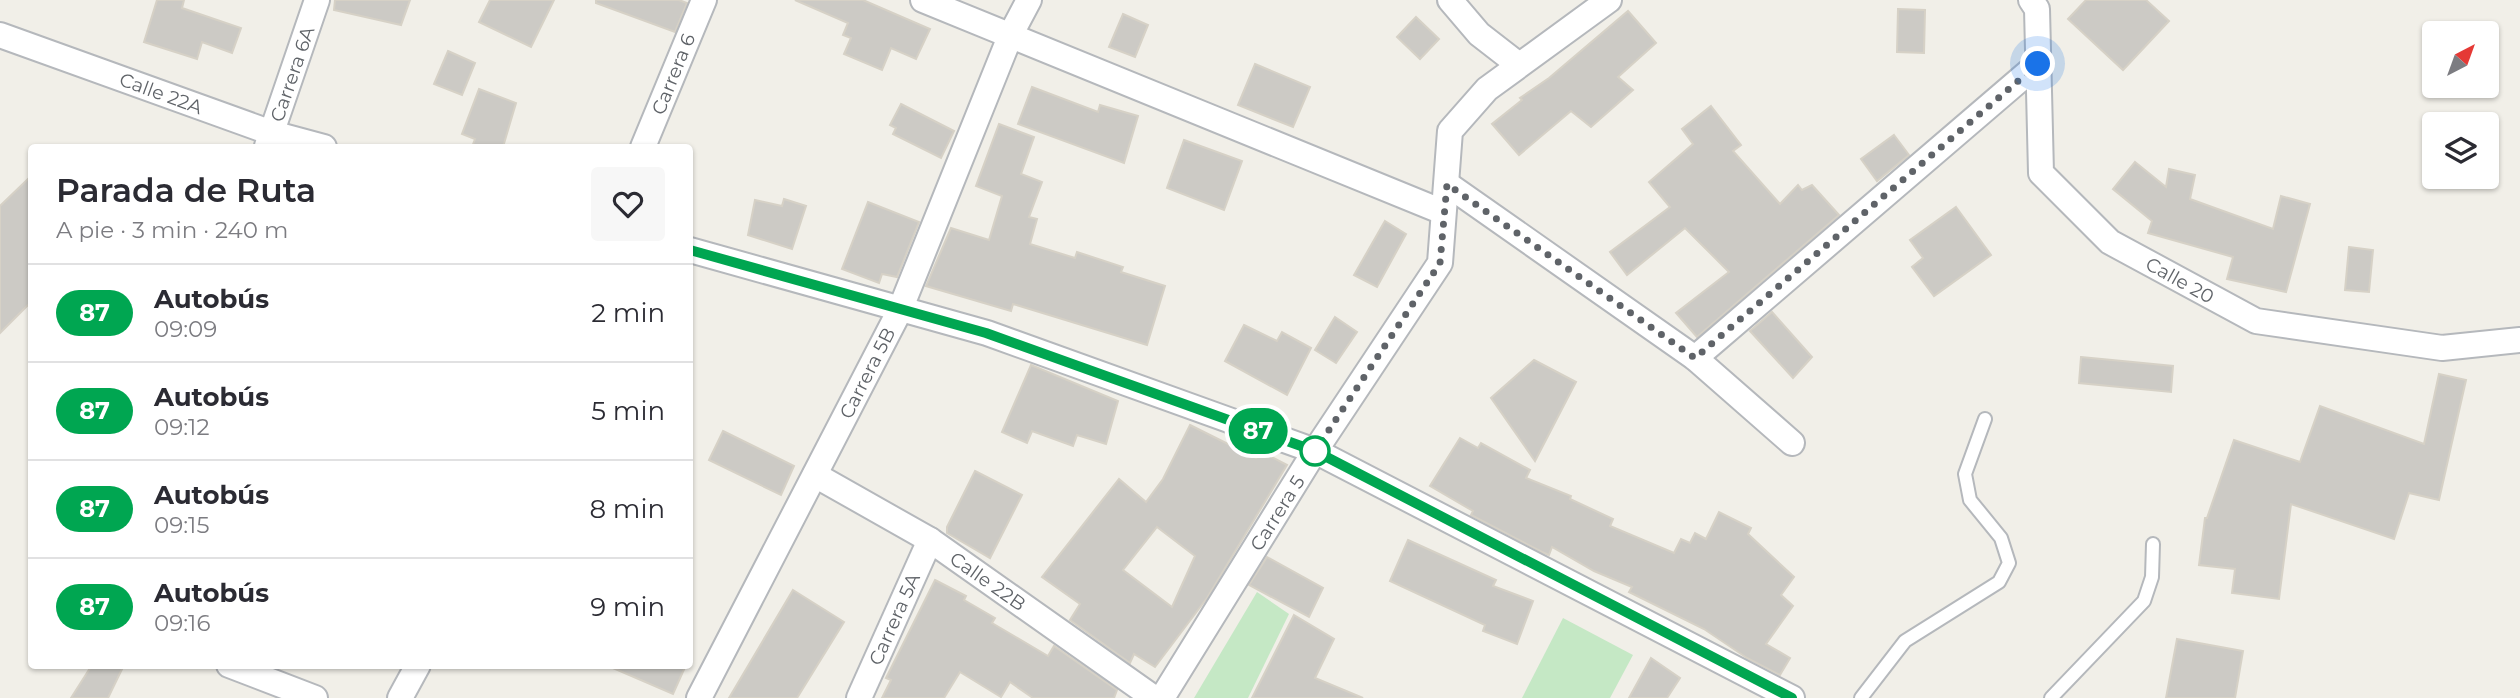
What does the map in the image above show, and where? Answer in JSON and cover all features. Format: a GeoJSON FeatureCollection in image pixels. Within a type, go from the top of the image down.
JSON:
{"type":"FeatureCollection","features":[{"type":"Feature","properties":{"kind":"street","name":"Carrera 6A"},"geometry":{"type":"LineString","coordinates":[[269,140],[317,0]]}},
{"type":"Feature","properties":{"kind":"street","name":"Carrera 6"},"geometry":{"type":"LineString","coordinates":[[644,144],[704,0]]}},
{"type":"Feature","properties":{"kind":"street"},"geometry":{"type":"LineString","coordinates":[[923,0],[1443,212]]}},
{"type":"Feature","properties":{"kind":"street","name":"Carrera 5B"},"geometry":{"type":"LineString","coordinates":[[699,698],[900,310],[1011,34],[1029,0]]}},
{"type":"Feature","properties":{"kind":"street"},"geometry":{"type":"LineString","coordinates":[[1450,0],[1479,34],[1519,65]]}},
{"type":"Feature","properties":{"kind":"street","name":"Carrera 5"},"geometry":{"type":"LineString","coordinates":[[1162,698],[1315,451],[1440,263],[1450,131],[1487,89],[1609,0]]}},
{"type":"Feature","properties":{"kind":"street","name":"Calle 20"},"geometry":{"type":"LineString","coordinates":[[2031,0],[2037,9],[2041,173],[2110,242],[2256,321],[2442,348],[2520,340]]}},
{"type":"Feature","properties":{"kind":"street","name":"Calle 22A"},"geometry":{"type":"LineString","coordinates":[[0,35],[269,140],[300,144]]}},
{"type":"Feature","properties":{"kind":"street"},"geometry":{"type":"LineString","coordinates":[[1695,358],[2038,64]]}},
{"type":"Feature","properties":{"kind":"street"},"geometry":{"type":"LineString","coordinates":[[1447,184],[1695,358],[1792,443]]}},
{"type":"Feature","properties":{"kind":"street"},"geometry":{"type":"LineString","coordinates":[[693,251],[986,333],[1315,451],[1792,698]]}},
{"type":"Feature","properties":{"kind":"street","name":"Calle 22B"},"geometry":{"type":"LineString","coordinates":[[815,475],[930,540],[1154,698]]}},
{"type":"Feature","properties":{"kind":"street","name":"Carrera 5A"},"geometry":{"type":"LineString","coordinates":[[859,698],[930,540]]}},
{"type":"Feature","properties":{"kind":"street"},"geometry":{"type":"LineString","coordinates":[[240,669],[316,698]]}},
{"type":"Feature","properties":{"kind":"street"},"geometry":{"type":"LineString","coordinates":[[400,698],[416,669]]}},
{"type":"Feature","properties":{"kind":"lane"},"geometry":{"type":"LineString","coordinates":[[1861,698],[1905,641],[1998,582],[2009,563],[2001,538],[1970,500],[1965,474],[1985,419]]}},
{"type":"Feature","properties":{"kind":"lane"},"geometry":{"type":"LineString","coordinates":[[2051,698],[2144,601],[2152,577],[2153,544]]}},
{"type":"Feature","properties":{"kind":"green space"},"geometry":{"type":"Polygon","coordinates":[[[1257,592],[1289,614],[1248,698],[1194,698],[1257,592]]]}},
{"type":"Feature","properties":{"kind":"green space"},"geometry":{"type":"Polygon","coordinates":[[[1563,618],[1633,655],[1610,698],[1522,698],[1563,618]]]}},
{"type":"Feature","properties":{"kind":"building"},"geometry":{"type":"Polygon","coordinates":[[[157,0],[184,0],[182,8],[241,28],[232,53],[202,42],[197,59],[144,42],[157,0]]]}},
{"type":"Feature","properties":{"kind":"building"},"geometry":{"type":"Polygon","coordinates":[[[335,0],[410,0],[401,25],[334,10],[335,0]]]}},
{"type":"Feature","properties":{"kind":"building"},"geometry":{"type":"Polygon","coordinates":[[[490,0],[554,0],[531,47],[479,22],[490,0]]]}},
{"type":"Feature","properties":{"kind":"building"},"geometry":{"type":"Polygon","coordinates":[[[596,0],[679,0],[687,3],[675,32],[596,3],[596,0]]]}},
{"type":"Feature","properties":{"kind":"building"},"geometry":{"type":"Polygon","coordinates":[[[795,0],[863,0],[930,29],[916,59],[891,48],[882,70],[844,54],[851,38],[843,35],[848,23],[795,0]]]}},
{"type":"Feature","properties":{"kind":"building"},"geometry":{"type":"Polygon","coordinates":[[[2086,0],[2146,0],[2169,21],[2123,70],[2068,19],[2086,0]]]}},
{"type":"Feature","properties":{"kind":"building"},"geometry":{"type":"Polygon","coordinates":[[[1898,9],[1925,10],[1924,53],[1897,52],[1898,9]]]}},
{"type":"Feature","properties":{"kind":"building"},"geometry":{"type":"Polygon","coordinates":[[[1628,11],[1656,43],[1618,77],[1633,90],[1591,127],[1571,111],[1519,155],[1492,124],[1522,100],[1520,98],[1549,78],[1628,11]]]}},
{"type":"Feature","properties":{"kind":"building"},"geometry":{"type":"Polygon","coordinates":[[[1123,14],[1148,25],[1135,57],[1109,47],[1123,14]]]}},
{"type":"Feature","properties":{"kind":"building"},"geometry":{"type":"Polygon","coordinates":[[[1416,17],[1439,39],[1420,59],[1397,37],[1416,17]]]}},
{"type":"Feature","properties":{"kind":"building"},"geometry":{"type":"Polygon","coordinates":[[[448,51],[475,63],[462,95],[434,84],[448,51]]]}},
{"type":"Feature","properties":{"kind":"building"},"geometry":{"type":"Polygon","coordinates":[[[1255,64],[1310,87],[1293,127],[1238,105],[1255,64]]]}},
{"type":"Feature","properties":{"kind":"building"},"geometry":{"type":"Polygon","coordinates":[[[1032,87],[1098,112],[1100,105],[1138,116],[1124,163],[1018,124],[1032,87]]]}},
{"type":"Feature","properties":{"kind":"building"},"geometry":{"type":"Polygon","coordinates":[[[479,89],[516,103],[504,144],[473,144],[475,139],[462,134],[479,89]]]}},
{"type":"Feature","properties":{"kind":"building"},"geometry":{"type":"Polygon","coordinates":[[[901,104],[954,131],[941,158],[893,134],[896,128],[890,125],[901,104]]]}},
{"type":"Feature","properties":{"kind":"building"},"geometry":{"type":"Polygon","coordinates":[[[1711,106],[1741,145],[1733,151],[1780,204],[1798,185],[1802,190],[1812,185],[1839,215],[1697,337],[1676,313],[1729,272],[1685,228],[1627,275],[1610,252],[1670,207],[1649,182],[1693,144],[1682,129],[1711,106]]]}},
{"type":"Feature","properties":{"kind":"building"},"geometry":{"type":"Polygon","coordinates":[[[999,124],[1034,137],[1021,174],[1042,182],[1029,217],[1037,219],[1030,244],[1075,258],[1077,252],[1123,267],[1121,272],[1165,286],[1147,345],[1013,304],[1011,311],[926,286],[951,228],[989,240],[1002,196],[976,186],[999,124]]]}},
{"type":"Feature","properties":{"kind":"building"},"geometry":{"type":"Polygon","coordinates":[[[1894,135],[1909,155],[1877,181],[1861,159],[1894,135]]]}},
{"type":"Feature","properties":{"kind":"building"},"geometry":{"type":"Polygon","coordinates":[[[1184,140],[1242,161],[1224,210],[1167,188],[1184,140]]]}},
{"type":"Feature","properties":{"kind":"building"},"geometry":{"type":"Polygon","coordinates":[[[2135,162],[2166,187],[2169,169],[2195,175],[2190,199],[2273,229],[2281,196],[2310,204],[2286,292],[2227,279],[2233,257],[2148,233],[2152,221],[2113,189],[2135,162]]]}},
{"type":"Feature","properties":{"kind":"building"},"geometry":{"type":"Polygon","coordinates":[[[28,179],[28,305],[0,333],[0,206],[28,179]]]}},
{"type":"Feature","properties":{"kind":"building"},"geometry":{"type":"Polygon","coordinates":[[[784,199],[806,206],[792,249],[748,235],[755,200],[782,206],[784,199]]]}},
{"type":"Feature","properties":{"kind":"building"},"geometry":{"type":"Polygon","coordinates":[[[868,202],[919,222],[897,277],[882,274],[879,283],[842,269],[868,202]]]}},
{"type":"Feature","properties":{"kind":"building"},"geometry":{"type":"Polygon","coordinates":[[[1956,207],[1991,255],[1934,296],[1912,267],[1923,258],[1910,240],[1956,207]]]}},
{"type":"Feature","properties":{"kind":"building"},"geometry":{"type":"Polygon","coordinates":[[[1385,221],[1406,234],[1377,287],[1354,275],[1385,221]]]}},
{"type":"Feature","properties":{"kind":"building"},"geometry":{"type":"Polygon","coordinates":[[[2349,247],[2373,250],[2369,292],[2345,290],[2349,247]]]}},
{"type":"Feature","properties":{"kind":"building"},"geometry":{"type":"Polygon","coordinates":[[[1772,312],[1812,357],[1793,378],[1750,331],[1772,312]]]}},
{"type":"Feature","properties":{"kind":"building"},"geometry":{"type":"Polygon","coordinates":[[[1335,317],[1357,332],[1336,363],[1315,350],[1335,317]]]}},
{"type":"Feature","properties":{"kind":"building"},"geometry":{"type":"Polygon","coordinates":[[[1244,325],[1277,341],[1282,332],[1311,348],[1287,395],[1225,361],[1244,325]]]}},
{"type":"Feature","properties":{"kind":"building"},"geometry":{"type":"Polygon","coordinates":[[[2081,357],[2173,366],[2171,392],[2079,383],[2081,357]]]}},
{"type":"Feature","properties":{"kind":"building"},"geometry":{"type":"Polygon","coordinates":[[[1534,360],[1576,382],[1535,461],[1491,398],[1534,360]]]}},
{"type":"Feature","properties":{"kind":"building"},"geometry":{"type":"Polygon","coordinates":[[[1031,365],[1118,401],[1106,444],[1077,435],[1073,446],[1032,431],[1027,443],[1002,432],[1031,365]]]}},
{"type":"Feature","properties":{"kind":"building"},"geometry":{"type":"Polygon","coordinates":[[[2439,374],[2466,380],[2439,500],[2409,493],[2394,539],[2291,504],[2279,599],[2232,593],[2235,569],[2199,565],[2205,518],[2234,440],[2300,462],[2320,406],[2424,444],[2439,374]]]}},
{"type":"Feature","properties":{"kind":"building"},"geometry":{"type":"Polygon","coordinates":[[[1190,425],[1256,458],[1260,451],[1287,465],[1207,598],[1155,667],[1134,654],[1130,663],[1070,620],[1080,604],[1042,577],[1119,479],[1146,502],[1163,479],[1190,425]],[[1157,527],[1123,570],[1172,607],[1195,556],[1157,527]]]}},
{"type":"Feature","properties":{"kind":"building"},"geometry":{"type":"Polygon","coordinates":[[[723,431],[794,466],[781,495],[709,460],[723,431]]]}},
{"type":"Feature","properties":{"kind":"building"},"geometry":{"type":"Polygon","coordinates":[[[1460,438],[1478,448],[1481,443],[1530,470],[1526,478],[1571,496],[1570,499],[1613,519],[1610,526],[1674,553],[1681,539],[1690,543],[1695,533],[1706,539],[1719,512],[1751,528],[1748,534],[1794,577],[1781,595],[1793,606],[1766,644],[1790,658],[1780,675],[1747,658],[1704,629],[1629,592],[1632,587],[1594,571],[1552,547],[1549,555],[1542,552],[1471,515],[1473,511],[1430,486],[1460,438]]]}},
{"type":"Feature","properties":{"kind":"building"},"geometry":{"type":"Polygon","coordinates":[[[975,471],[1022,495],[990,558],[947,533],[947,527],[975,471]]]}},
{"type":"Feature","properties":{"kind":"building"},"geometry":{"type":"Polygon","coordinates":[[[1408,540],[1496,580],[1493,586],[1533,601],[1517,644],[1483,631],[1485,625],[1390,581],[1408,540]]]}},
{"type":"Feature","properties":{"kind":"building"},"geometry":{"type":"Polygon","coordinates":[[[1267,557],[1323,588],[1309,617],[1249,585],[1267,557]]]}},
{"type":"Feature","properties":{"kind":"building"},"geometry":{"type":"Polygon","coordinates":[[[935,580],[966,596],[964,600],[995,618],[992,623],[1048,656],[1054,646],[1117,690],[1114,698],[1033,698],[1010,682],[1001,697],[960,672],[944,698],[882,698],[891,680],[886,678],[935,580]]]}},
{"type":"Feature","properties":{"kind":"building"},"geometry":{"type":"Polygon","coordinates":[[[793,590],[844,622],[797,698],[729,698],[793,590]]]}},
{"type":"Feature","properties":{"kind":"building"},"geometry":{"type":"Polygon","coordinates":[[[1294,615],[1334,639],[1315,678],[1363,698],[1252,698],[1294,615]]]}},
{"type":"Feature","properties":{"kind":"building"},"geometry":{"type":"Polygon","coordinates":[[[2177,639],[2243,651],[2235,698],[2166,698],[2177,639]]]}},
{"type":"Feature","properties":{"kind":"building"},"geometry":{"type":"Polygon","coordinates":[[[1651,658],[1680,678],[1667,698],[1629,698],[1651,658]]]}},
{"type":"Feature","properties":{"kind":"building"},"geometry":{"type":"Polygon","coordinates":[[[89,669],[122,669],[108,698],[71,698],[89,669]]]}},
{"type":"Feature","properties":{"kind":"building"},"geometry":{"type":"Polygon","coordinates":[[[615,669],[684,669],[673,694],[615,669]]]}},
{"type":"Feature","properties":{"kind":"bus line","name":"87"},"geometry":{"type":"LineString","coordinates":[[693,251],[986,333],[1315,451],[1792,698]]}},
{"type":"Feature","properties":{"kind":"route"},"geometry":{"type":"LineString","coordinates":[[1315,451],[1440,263],[1447,184],[1695,358],[2038,64]]}}]}
